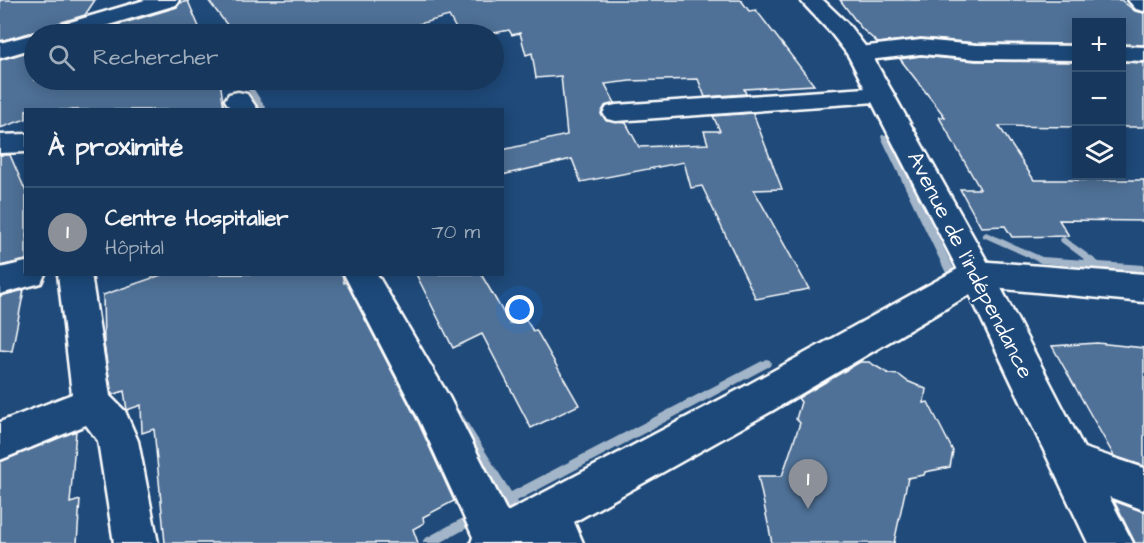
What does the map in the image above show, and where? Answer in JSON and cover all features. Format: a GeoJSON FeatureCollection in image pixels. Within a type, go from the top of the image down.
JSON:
{"type":"FeatureCollection","features":[{"type":"Feature","properties":{"kind":"street"},"geometry":{"type":"LineString","coordinates":[[88,24],[168,0]]}},
{"type":"Feature","properties":{"kind":"street","name":"Avenue de l'indépendance"},"geometry":{"type":"LineString","coordinates":[[811,0],[839,28],[859,54],[977,274],[1112,543]]}},
{"type":"Feature","properties":{"kind":"street"},"geometry":{"type":"LineString","coordinates":[[1139,0],[1144,4]]}},
{"type":"Feature","properties":{"kind":"street"},"geometry":{"type":"LineString","coordinates":[[0,51],[24,44]]}},
{"type":"Feature","properties":{"kind":"street"},"geometry":{"type":"LineString","coordinates":[[859,54],[921,48],[976,52],[1072,53]]}},
{"type":"Feature","properties":{"kind":"street"},"geometry":{"type":"LineString","coordinates":[[1126,53],[1144,54]]}},
{"type":"Feature","properties":{"kind":"street"},"geometry":{"type":"LineString","coordinates":[[616,113],[881,94]]}},
{"type":"Feature","properties":{"kind":"street"},"geometry":{"type":"LineString","coordinates":[[0,144],[24,143]]}},
{"type":"Feature","properties":{"kind":"street"},"geometry":{"type":"LineString","coordinates":[[361,276],[435,410],[497,542],[553,529],[756,400],[977,274],[1144,288]]}},
{"type":"Feature","properties":{"kind":"street"},"geometry":{"type":"LineString","coordinates":[[0,281],[24,275]]}},
{"type":"Feature","properties":{"kind":"street"},"geometry":{"type":"LineString","coordinates":[[74,276],[92,404],[111,424],[118,441],[136,543]]}},
{"type":"Feature","properties":{"kind":"street"},"geometry":{"type":"LineString","coordinates":[[0,441],[92,404]]}},
{"type":"Feature","properties":{"kind":"street"},"geometry":{"type":"LineString","coordinates":[[1072,464],[1144,489]]}},
{"type":"Feature","properties":{"kind":"building"},"geometry":{"type":"Polygon","coordinates":[[[0,0],[95,0],[85,15],[56,24],[24,24],[24,34],[0,41],[0,0]]]}},
{"type":"Feature","properties":{"kind":"building"},"geometry":{"type":"Polygon","coordinates":[[[208,0],[741,0],[749,11],[756,10],[814,85],[744,89],[746,94],[705,97],[698,79],[605,84],[615,103],[605,106],[601,114],[607,121],[626,123],[639,147],[708,144],[704,131],[720,131],[713,116],[753,113],[782,189],[754,190],[809,289],[756,299],[702,186],[691,188],[684,162],[581,182],[572,159],[504,175],[504,150],[567,135],[561,76],[536,78],[532,53],[526,55],[520,33],[512,35],[509,30],[504,31],[504,24],[453,24],[449,16],[419,24],[226,24],[208,0]]]}},
{"type":"Feature","properties":{"kind":"building"},"geometry":{"type":"Polygon","coordinates":[[[840,0],[1121,0],[1135,11],[1144,13],[1144,45],[1126,44],[1126,18],[1072,18],[1072,44],[976,43],[921,38],[878,43],[862,29],[840,0]]]}},
{"type":"Feature","properties":{"kind":"building"},"geometry":{"type":"Polygon","coordinates":[[[188,1],[198,24],[121,24],[177,7],[180,3],[188,1]]]}},
{"type":"Feature","properties":{"kind":"building"},"geometry":{"type":"Polygon","coordinates":[[[24,53],[24,90],[221,90],[224,108],[24,108],[24,120],[0,128],[0,60],[24,53]]]}},
{"type":"Feature","properties":{"kind":"building"},"geometry":{"type":"Polygon","coordinates":[[[921,56],[976,61],[1072,62],[1072,127],[999,126],[1034,180],[1144,180],[1144,221],[1059,220],[1069,236],[1012,237],[1005,226],[981,227],[960,189],[980,189],[939,117],[945,117],[900,59],[921,56]]]}},
{"type":"Feature","properties":{"kind":"building"},"geometry":{"type":"Polygon","coordinates":[[[1126,62],[1144,63],[1144,127],[1126,127],[1126,62]]]}},
{"type":"Feature","properties":{"kind":"building"},"geometry":{"type":"Polygon","coordinates":[[[0,155],[10,155],[24,187],[24,260],[0,266],[0,155]]]}},
{"type":"Feature","properties":{"kind":"building"},"geometry":{"type":"Polygon","coordinates":[[[158,276],[342,276],[344,283],[346,282],[419,424],[454,501],[423,517],[424,523],[413,529],[418,543],[165,543],[154,429],[142,433],[141,405],[127,410],[124,391],[112,395],[104,344],[103,295],[158,276]]]}},
{"type":"Feature","properties":{"kind":"building"},"geometry":{"type":"Polygon","coordinates":[[[417,276],[482,276],[510,324],[525,318],[533,331],[536,330],[579,405],[531,428],[482,334],[453,348],[417,276]]]}},
{"type":"Feature","properties":{"kind":"building"},"geometry":{"type":"Polygon","coordinates":[[[24,290],[12,351],[0,350],[0,296],[24,290]]]}},
{"type":"Feature","properties":{"kind":"building"},"geometry":{"type":"Polygon","coordinates":[[[1097,343],[1144,348],[1144,466],[1114,456],[1052,346],[1097,343]]]}},
{"type":"Feature","properties":{"kind":"building"},"geometry":{"type":"Polygon","coordinates":[[[860,362],[869,362],[889,374],[899,375],[926,389],[924,403],[928,402],[953,451],[950,467],[908,478],[894,543],[772,543],[758,476],[782,476],[800,423],[796,419],[801,402],[798,398],[860,362]]]}},
{"type":"Feature","properties":{"kind":"building"},"geometry":{"type":"Polygon","coordinates":[[[76,431],[70,503],[80,500],[77,543],[0,543],[0,462],[76,431]]]}},
{"type":"Feature","properties":{"kind":"building"},"geometry":{"type":"Polygon","coordinates":[[[1114,501],[1144,512],[1144,543],[1135,543],[1114,501]]]}},
{"type":"Feature","properties":{"kind":"waterway"},"geometry":{"type":"LineString","coordinates":[[251,90],[263,108]]}},
{"type":"Feature","properties":{"kind":"waterway"},"geometry":{"type":"LineString","coordinates":[[885,137],[913,194]]}},
{"type":"Feature","properties":{"kind":"waterway"},"geometry":{"type":"LineString","coordinates":[[914,196],[951,273]]}},
{"type":"Feature","properties":{"kind":"waterway"},"geometry":{"type":"LineString","coordinates":[[986,235],[1041,260],[1144,269]]}},
{"type":"Feature","properties":{"kind":"waterway"},"geometry":{"type":"LineString","coordinates":[[1064,240],[1096,264]]}},
{"type":"Feature","properties":{"kind":"waterway"},"geometry":{"type":"LineString","coordinates":[[509,499],[766,363]]}},
{"type":"Feature","properties":{"kind":"waterway"},"geometry":{"type":"LineString","coordinates":[[456,414],[509,499]]}},
{"type":"Feature","properties":{"kind":"waterway"},"geometry":{"type":"LineString","coordinates":[[493,508],[509,499]]}},
{"type":"Feature","properties":{"kind":"waterway"},"geometry":{"type":"LineString","coordinates":[[509,499],[520,517]]}},
{"type":"Feature","properties":{"kind":"waterway"},"geometry":{"type":"LineString","coordinates":[[428,543],[476,517]]}},
{"type":"Feature","properties":{"kind":"place","name":"Centre Hospitalier"},"geometry":{"type":"Point","coordinates":[808,509]}}]}
